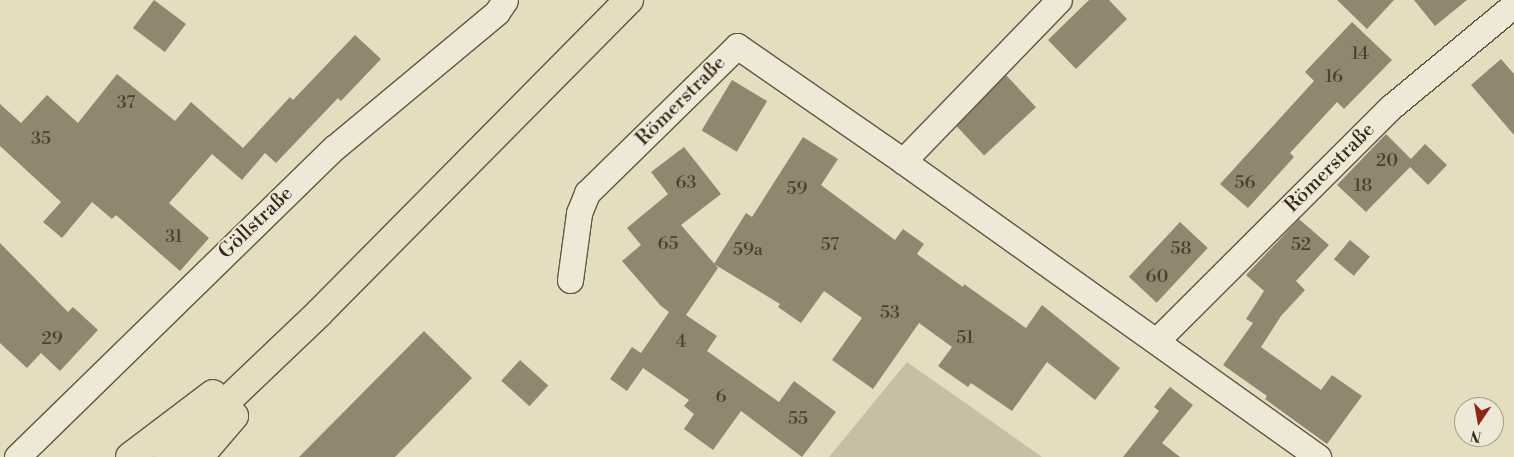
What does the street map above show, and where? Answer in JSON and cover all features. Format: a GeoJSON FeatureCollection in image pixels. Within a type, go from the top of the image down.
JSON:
{"type":"FeatureCollection","features":[{"type":"Feature","properties":{"kind":"main road"},"geometry":{"type":"LineString","coordinates":[[168,457],[319,313],[629,0]]}},
{"type":"Feature","properties":{"kind":"main road"},"geometry":{"type":"LineString","coordinates":[[130,457],[319,313]]}},
{"type":"Feature","properties":{"kind":"main road"},"geometry":{"type":"LineString","coordinates":[[199,457],[319,313]]}},
{"type":"Feature","properties":{"kind":"street","name":"Göllstraße"},"geometry":{"type":"LineString","coordinates":[[16,457],[334,148],[497,12],[506,0]]}},
{"type":"Feature","properties":{"kind":"street"},"geometry":{"type":"LineString","coordinates":[[903,161],[1059,0]]}},
{"type":"Feature","properties":{"kind":"street","name":"Römerstraße"},"geometry":{"type":"LineString","coordinates":[[1156,341],[1391,107],[1514,5]]}},
{"type":"Feature","properties":{"kind":"street","name":"Römerstraße"},"geometry":{"type":"LineString","coordinates":[[570,280],[579,213],[587,193],[737,46],[903,161],[1318,457]]}},
{"type":"Feature","properties":{"kind":"shaded area"},"geometry":{"type":"Polygon","coordinates":[[[907,362],[1042,457],[829,457],[907,362]]]}},
{"type":"Feature","properties":{"kind":"building"},"geometry":{"type":"Polygon","coordinates":[[[154,0],[186,24],[165,52],[133,28],[154,0]]]}},
{"type":"Feature","properties":{"kind":"building"},"geometry":{"type":"Polygon","coordinates":[[[1089,0],[1109,0],[1127,19],[1076,69],[1048,40],[1089,0]]]}},
{"type":"Feature","properties":{"kind":"building"},"geometry":{"type":"Polygon","coordinates":[[[1337,0],[1394,0],[1367,29],[1337,0]]]}},
{"type":"Feature","properties":{"kind":"building"},"geometry":{"type":"Polygon","coordinates":[[[1414,0],[1467,0],[1435,26],[1414,0]]]}},
{"type":"Feature","properties":{"kind":"building"},"geometry":{"type":"Polygon","coordinates":[[[1352,22],[1392,60],[1344,109],[1337,102],[1290,153],[1294,157],[1248,208],[1220,184],[1314,81],[1305,72],[1352,22]]]}},
{"type":"Feature","properties":{"kind":"building"},"geometry":{"type":"Polygon","coordinates":[[[355,35],[381,59],[341,101],[338,98],[276,163],[265,153],[242,180],[212,154],[169,203],[209,238],[180,271],[116,215],[112,219],[92,202],[62,238],[43,222],[61,202],[0,146],[0,104],[21,123],[47,95],[78,123],[117,74],[175,121],[191,102],[243,148],[290,97],[293,100],[355,35]]]}},
{"type":"Feature","properties":{"kind":"building"},"geometry":{"type":"Polygon","coordinates":[[[1501,59],[1514,74],[1514,135],[1471,85],[1501,59]]]}},
{"type":"Feature","properties":{"kind":"building"},"geometry":{"type":"Polygon","coordinates":[[[1006,75],[1036,107],[984,156],[954,123],[1006,75]]]}},
{"type":"Feature","properties":{"kind":"building"},"geometry":{"type":"Polygon","coordinates":[[[732,80],[767,101],[737,152],[702,131],[732,80]]]}},
{"type":"Feature","properties":{"kind":"building"},"geometry":{"type":"Polygon","coordinates":[[[1386,134],[1411,159],[1425,144],[1447,165],[1428,185],[1410,167],[1366,212],[1337,185],[1386,134]]]}},
{"type":"Feature","properties":{"kind":"building"},"geometry":{"type":"Polygon","coordinates":[[[803,137],[838,159],[821,185],[895,240],[903,229],[924,244],[917,254],[963,287],[964,284],[1026,328],[1042,305],[1120,368],[1095,400],[1047,362],[1012,411],[971,383],[968,387],[938,366],[952,347],[919,323],[873,389],[832,360],[862,318],[824,291],[801,323],[778,307],[780,304],[714,264],[746,213],[752,217],[803,137]]]}},
{"type":"Feature","properties":{"kind":"building"},"geometry":{"type":"Polygon","coordinates":[[[684,147],[721,194],[681,225],[718,268],[686,315],[717,336],[707,351],[779,402],[794,381],[836,412],[802,457],[741,411],[713,450],[684,429],[694,414],[684,406],[689,400],[643,368],[627,391],[610,379],[632,347],[641,353],[669,312],[661,306],[622,261],[641,245],[627,228],[668,194],[651,172],[684,147]]]}},
{"type":"Feature","properties":{"kind":"building"},"geometry":{"type":"Polygon","coordinates":[[[1299,219],[1329,245],[1296,281],[1305,290],[1281,316],[1261,347],[1321,390],[1332,375],[1362,396],[1327,444],[1265,399],[1267,396],[1223,365],[1253,323],[1246,319],[1264,291],[1246,275],[1299,219]]]}},
{"type":"Feature","properties":{"kind":"building"},"geometry":{"type":"Polygon","coordinates":[[[1180,222],[1208,248],[1157,303],[1129,277],[1180,222]]]}},
{"type":"Feature","properties":{"kind":"building"},"geometry":{"type":"Polygon","coordinates":[[[1350,240],[1370,257],[1354,276],[1334,259],[1350,240]]]}},
{"type":"Feature","properties":{"kind":"building"},"geometry":{"type":"Polygon","coordinates":[[[0,243],[68,312],[73,307],[98,330],[60,371],[41,353],[27,368],[0,343],[0,243]]]}},
{"type":"Feature","properties":{"kind":"building"},"geometry":{"type":"Polygon","coordinates":[[[424,331],[472,378],[395,457],[299,457],[424,331]]]}},
{"type":"Feature","properties":{"kind":"building"},"geometry":{"type":"Polygon","coordinates":[[[520,360],[548,385],[530,406],[501,381],[520,360]]]}},
{"type":"Feature","properties":{"kind":"building"},"geometry":{"type":"Polygon","coordinates":[[[1170,387],[1193,405],[1162,443],[1180,457],[1123,457],[1159,411],[1154,407],[1170,387]]]}}]}
